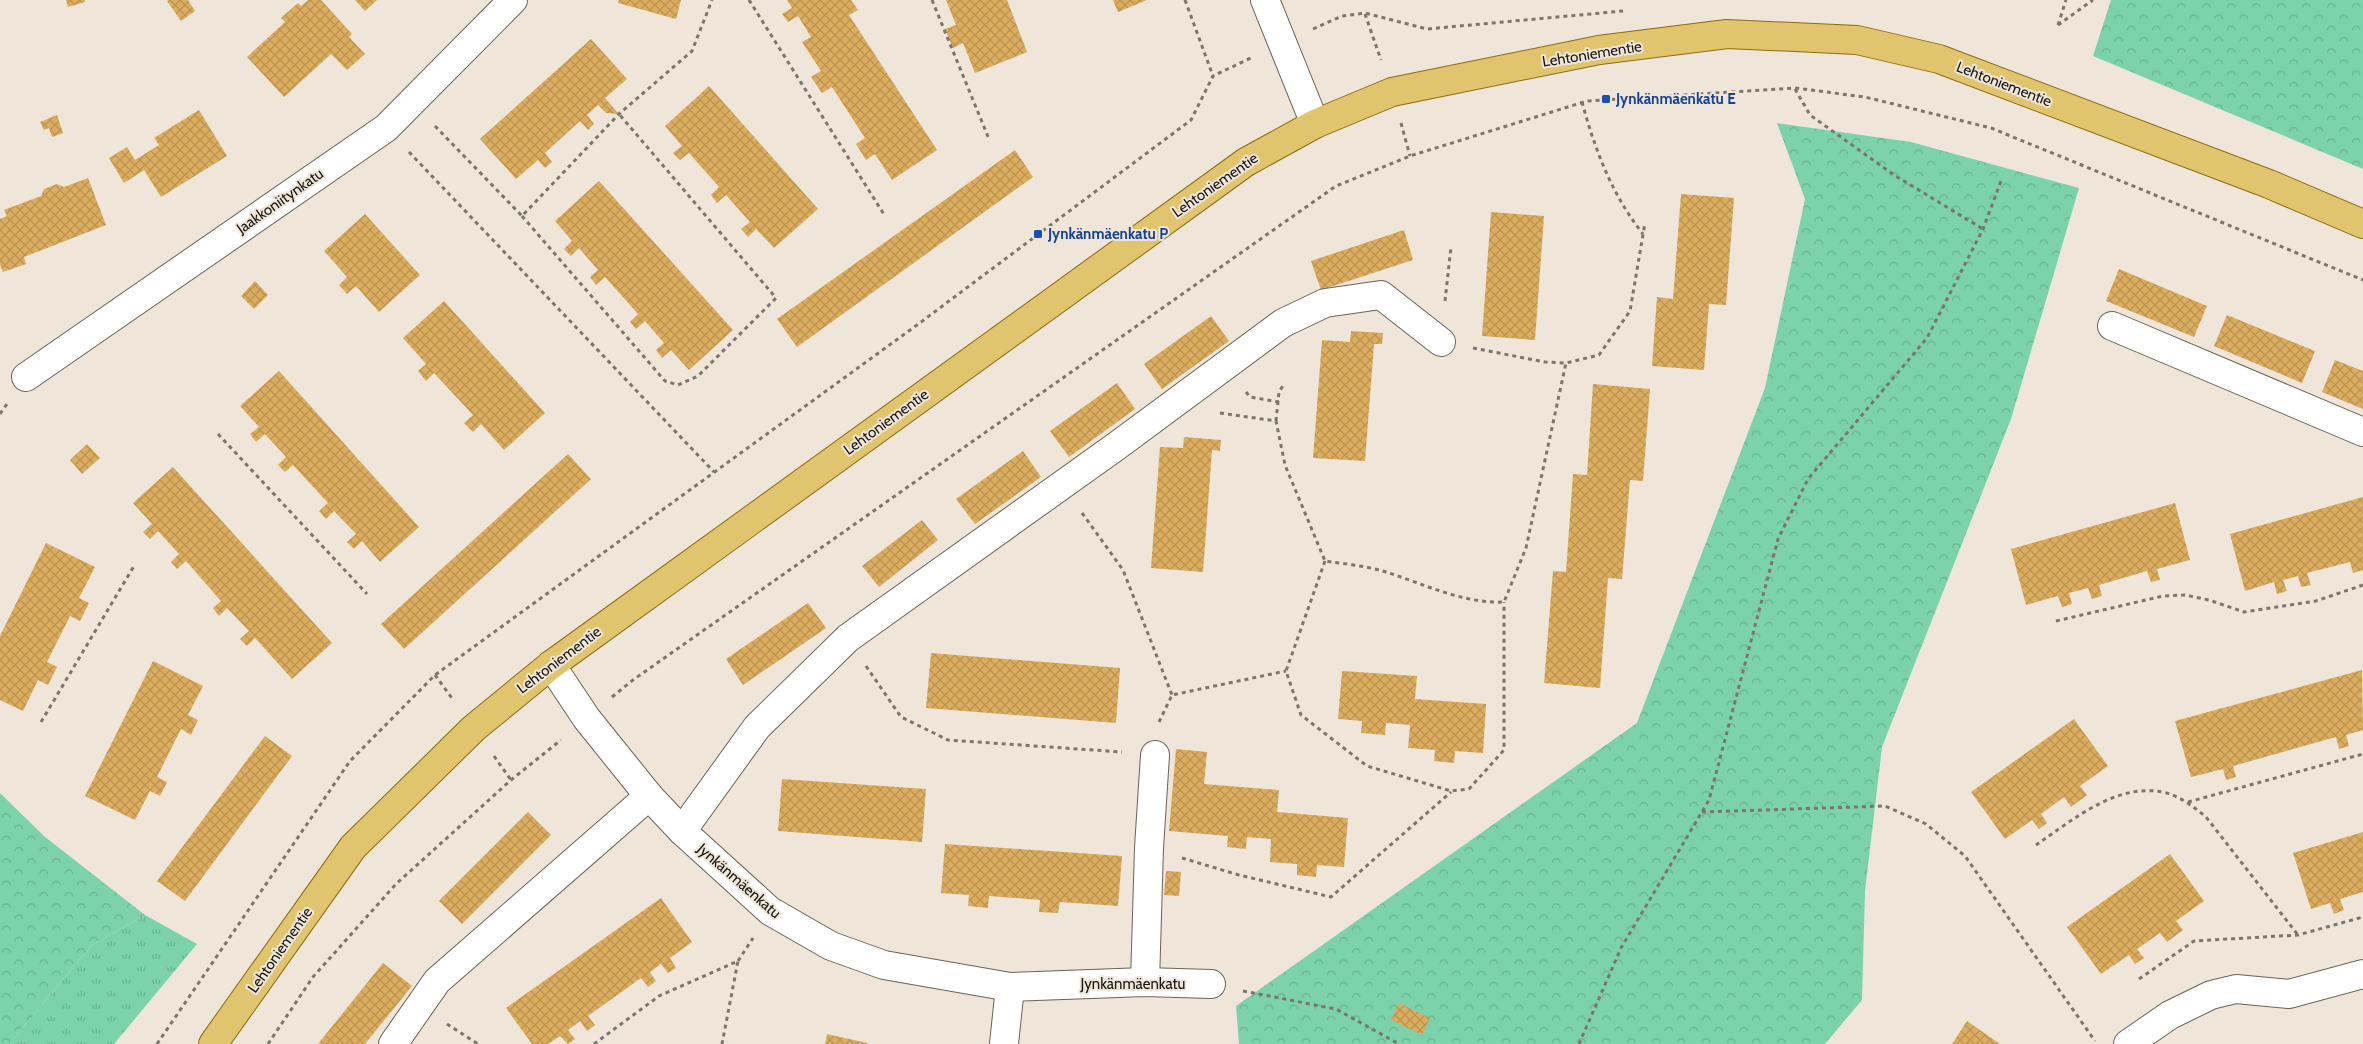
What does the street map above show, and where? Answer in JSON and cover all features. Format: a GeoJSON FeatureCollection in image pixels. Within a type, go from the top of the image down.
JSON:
{"type":"FeatureCollection","features":[{"type":"Feature","properties":{"kind":"main road","name":"Lehtoniementie"},"geometry":{"type":"LineString","coordinates":[[213,1044],[353,847],[474,728],[551,665],[1246,162],[1315,124],[1392,92],[1599,50],[1727,34],[1857,40],[1939,59],[2269,184],[2363,224]]}},
{"type":"Feature","properties":{"kind":"street","name":"Jaakkoniitynkatu"},"geometry":{"type":"LineString","coordinates":[[26,377],[386,128],[513,0]]}},
{"type":"Feature","properties":{"kind":"street"},"geometry":{"type":"LineString","coordinates":[[1265,0],[1315,124]]}},
{"type":"Feature","properties":{"kind":"street"},"geometry":{"type":"LineString","coordinates":[[682,831],[756,727],[848,638],[1062,485],[1283,323],[1325,304],[1381,295],[1441,342]]}},
{"type":"Feature","properties":{"kind":"street"},"geometry":{"type":"LineString","coordinates":[[2112,326],[2363,432]]}},
{"type":"Feature","properties":{"kind":"street","name":"Jynkänmäenkatu"},"geometry":{"type":"LineString","coordinates":[[551,665],[587,719],[649,796],[682,831],[770,912],[831,946],[884,965],[1010,987],[1145,982],[1211,984]]}},
{"type":"Feature","properties":{"kind":"street"},"geometry":{"type":"LineString","coordinates":[[1142,754],[1149,848],[1145,982]]}},
{"type":"Feature","properties":{"kind":"street"},"geometry":{"type":"LineString","coordinates":[[393,1044],[437,981],[649,796]]}},
{"type":"Feature","properties":{"kind":"street"},"geometry":{"type":"LineString","coordinates":[[2128,1044],[2170,1015],[2211,995],[2236,989],[2289,994],[2363,974]]}},
{"type":"Feature","properties":{"kind":"street"},"geometry":{"type":"LineString","coordinates":[[1004,1044],[1010,987]]}},
{"type":"Feature","properties":{"kind":"path"},"geometry":{"type":"LineString","coordinates":[[522,216],[619,114],[692,51],[712,0]]}},
{"type":"Feature","properties":{"kind":"path"},"geometry":{"type":"LineString","coordinates":[[749,0],[886,216]]}},
{"type":"Feature","properties":{"kind":"path"},"geometry":{"type":"LineString","coordinates":[[932,0],[990,140]]}},
{"type":"Feature","properties":{"kind":"path"},"geometry":{"type":"LineString","coordinates":[[1185,0],[1213,76]]}},
{"type":"Feature","properties":{"kind":"path"},"geometry":{"type":"LineString","coordinates":[[2066,0],[2058,25],[2093,0]]}},
{"type":"Feature","properties":{"kind":"path"},"geometry":{"type":"LineString","coordinates":[[1795,88],[1810,115],[1894,175],[1983,229]]}},
{"type":"Feature","properties":{"kind":"path"},"geometry":{"type":"LineString","coordinates":[[268,1044],[313,977],[396,884],[512,780],[633,680],[1336,186],[1410,156],[1582,102],[1795,88],[1865,97],[1991,128],[2363,280]]}},
{"type":"Feature","properties":{"kind":"path"},"geometry":{"type":"LineString","coordinates":[[412,101],[522,216],[664,381],[678,385],[698,376],[776,298],[619,114]]}},
{"type":"Feature","properties":{"kind":"path"},"geometry":{"type":"LineString","coordinates":[[1582,102],[1592,134],[1616,195],[1643,235]]}},
{"type":"Feature","properties":{"kind":"path"},"geometry":{"type":"LineString","coordinates":[[386,128],[714,472]]}},
{"type":"Feature","properties":{"kind":"path"},"geometry":{"type":"LineString","coordinates":[[1579,1044],[1622,948],[1709,800],[1778,539],[1808,479],[1927,338],[1983,229],[2001,181]]}},
{"type":"Feature","properties":{"kind":"path"},"geometry":{"type":"LineString","coordinates":[[1451,247],[1441,342],[1546,362],[1566,363],[1599,355],[1630,311],[1645,223]]}},
{"type":"Feature","properties":{"kind":"path"},"geometry":{"type":"LineString","coordinates":[[1284,384],[1279,392],[1276,421],[1285,465],[1326,561],[1286,671],[1301,715],[1367,766],[1451,791],[1469,789],[1504,750],[1504,602],[1526,548],[1566,363]]}},
{"type":"Feature","properties":{"kind":"path"},"geometry":{"type":"LineString","coordinates":[[1269,402],[1279,402]]}},
{"type":"Feature","properties":{"kind":"path"},"geometry":{"type":"LineString","coordinates":[[1172,405],[1276,421]]}},
{"type":"Feature","properties":{"kind":"path"},"geometry":{"type":"LineString","coordinates":[[218,434],[367,594]]}},
{"type":"Feature","properties":{"kind":"path"},"geometry":{"type":"LineString","coordinates":[[848,638],[901,718],[948,740],[1142,754],[1172,695],[1123,570],[1062,485]]}},
{"type":"Feature","properties":{"kind":"path"},"geometry":{"type":"LineString","coordinates":[[1326,561],[1383,571],[1467,598],[1489,602],[1504,602]]}},
{"type":"Feature","properties":{"kind":"path"},"geometry":{"type":"LineString","coordinates":[[41,722],[134,566]]}},
{"type":"Feature","properties":{"kind":"path"},"geometry":{"type":"LineString","coordinates":[[2056,621],[2163,596],[2185,595],[2209,600],[2244,612],[2316,601],[2363,585]]}},
{"type":"Feature","properties":{"kind":"path"},"geometry":{"type":"LineString","coordinates":[[1172,695],[1286,671]]}},
{"type":"Feature","properties":{"kind":"path"},"geometry":{"type":"LineString","coordinates":[[2188,802],[2363,754]]}},
{"type":"Feature","properties":{"kind":"path"},"geometry":{"type":"LineString","coordinates":[[1149,848],[1239,875],[1331,897],[1451,791]]}},
{"type":"Feature","properties":{"kind":"path"},"geometry":{"type":"LineString","coordinates":[[2036,845],[2106,799],[2134,792],[2164,792],[2188,802],[2206,817],[2298,935]]}},
{"type":"Feature","properties":{"kind":"path"},"geometry":{"type":"LineString","coordinates":[[1702,812],[1885,806],[1926,824],[1965,856],[2096,1044]]}},
{"type":"Feature","properties":{"kind":"path"},"geometry":{"type":"LineString","coordinates":[[2139,979],[2194,941],[2298,935],[2363,917]]}},
{"type":"Feature","properties":{"kind":"path"},"geometry":{"type":"LineString","coordinates":[[594,1044],[659,996],[738,961],[722,1044]]}},
{"type":"Feature","properties":{"kind":"path"},"geometry":{"type":"LineString","coordinates":[[1211,984],[1336,1009],[1399,1044]]}},
{"type":"Feature","properties":{"kind":"green space"},"geometry":{"type":"Polygon","coordinates":[[[2111,0],[2363,0],[2363,169],[2093,56],[2111,0]]]}},
{"type":"Feature","properties":{"kind":"green space"},"geometry":{"type":"Polygon","coordinates":[[[1777,123],[1911,142],[2079,188],[2011,419],[1882,747],[1865,891],[1862,1000],[1825,1044],[1239,1044],[1236,1006],[1637,723],[1765,388],[1805,199],[1777,123]]]}},
{"type":"Feature","properties":{"kind":"green space"},"geometry":{"type":"Polygon","coordinates":[[[0,793],[45,837],[145,915],[92,945],[9,1044],[0,1044],[0,793]]]}},
{"type":"Feature","properties":{"kind":"green space"},"geometry":{"type":"Polygon","coordinates":[[[145,915],[197,944],[114,1044],[9,1044],[92,945],[145,915]]]}},
{"type":"Feature","properties":{"kind":"building"},"geometry":{"type":"Polygon","coordinates":[[[66,0],[85,0],[85,2],[68,7],[66,0]]]}},
{"type":"Feature","properties":{"kind":"building"},"geometry":{"type":"Polygon","coordinates":[[[188,0],[195,11],[181,21],[167,1],[188,0]]]}},
{"type":"Feature","properties":{"kind":"building"},"geometry":{"type":"Polygon","coordinates":[[[308,0],[321,0],[352,34],[349,37],[365,54],[347,70],[331,54],[284,97],[247,57],[285,22],[281,18],[298,3],[301,6],[308,0]]]}},
{"type":"Feature","properties":{"kind":"building"},"geometry":{"type":"Polygon","coordinates":[[[355,0],[377,0],[365,11],[355,0]]]}},
{"type":"Feature","properties":{"kind":"building"},"geometry":{"type":"Polygon","coordinates":[[[619,0],[681,0],[676,19],[618,3],[619,0]]]}},
{"type":"Feature","properties":{"kind":"building"},"geometry":{"type":"Polygon","coordinates":[[[787,0],[851,0],[858,10],[849,15],[937,150],[892,180],[875,154],[866,160],[856,144],[865,138],[832,87],[822,93],[811,77],[821,71],[802,42],[811,37],[798,16],[788,22],[782,14],[792,8],[787,0]]]}},
{"type":"Feature","properties":{"kind":"building"},"geometry":{"type":"Polygon","coordinates":[[[946,0],[1007,0],[1027,52],[975,73],[963,43],[953,48],[945,29],[956,25],[946,0]]]}},
{"type":"Feature","properties":{"kind":"building"},"geometry":{"type":"Polygon","coordinates":[[[1113,0],[1147,0],[1118,12],[1113,0]]]}},
{"type":"Feature","properties":{"kind":"building"},"geometry":{"type":"Polygon","coordinates":[[[591,39],[627,79],[605,98],[619,114],[606,113],[598,105],[587,115],[594,124],[588,130],[580,121],[545,153],[552,162],[545,168],[538,160],[516,179],[480,139],[591,39]]]}},
{"type":"Feature","properties":{"kind":"building"},"geometry":{"type":"Polygon","coordinates":[[[709,86],[818,209],[774,248],[756,229],[748,237],[741,229],[750,222],[726,195],[717,203],[711,195],[719,187],[689,153],[680,160],[673,153],[682,146],[665,126],[709,86]]]}},
{"type":"Feature","properties":{"kind":"building"},"geometry":{"type":"Polygon","coordinates":[[[199,110],[227,156],[161,197],[144,170],[124,183],[109,158],[127,147],[135,160],[159,145],[154,138],[199,110]]]}},
{"type":"Feature","properties":{"kind":"building"},"geometry":{"type":"Polygon","coordinates":[[[57,115],[63,133],[52,137],[49,128],[44,130],[40,122],[57,115]]]}},
{"type":"Feature","properties":{"kind":"building"},"geometry":{"type":"Polygon","coordinates":[[[1015,150],[1033,177],[797,347],[777,319],[1015,150]]]}},
{"type":"Feature","properties":{"kind":"building"},"geometry":{"type":"Polygon","coordinates":[[[88,178],[106,225],[24,257],[26,264],[3,272],[0,265],[0,219],[7,216],[4,210],[41,196],[44,189],[57,184],[64,187],[88,178]]]}},
{"type":"Feature","properties":{"kind":"building"},"geometry":{"type":"Polygon","coordinates":[[[599,181],[733,330],[689,370],[671,350],[662,358],[656,350],[664,343],[645,321],[636,329],[630,322],[638,314],[605,277],[596,285],[590,277],[598,270],[579,248],[571,256],[564,249],[572,241],[555,221],[599,181]]]}},
{"type":"Feature","properties":{"kind":"building"},"geometry":{"type":"Polygon","coordinates":[[[1681,194],[1734,198],[1726,305],[1709,304],[1704,370],[1652,366],[1657,297],[1673,299],[1681,194]]]}},
{"type":"Feature","properties":{"kind":"building"},"geometry":{"type":"Polygon","coordinates":[[[1491,212],[1544,216],[1535,340],[1482,336],[1491,212]]]}},
{"type":"Feature","properties":{"kind":"building"},"geometry":{"type":"Polygon","coordinates":[[[365,214],[420,275],[379,312],[356,286],[347,294],[339,285],[347,277],[324,251],[365,214]]]}},
{"type":"Feature","properties":{"kind":"building"},"geometry":{"type":"Polygon","coordinates":[[[1404,230],[1413,260],[1321,290],[1311,261],[1404,230]]]}},
{"type":"Feature","properties":{"kind":"building"},"geometry":{"type":"Polygon","coordinates":[[[2119,269],[2207,306],[2194,337],[2106,301],[2119,269]]]}},
{"type":"Feature","properties":{"kind":"building"},"geometry":{"type":"Polygon","coordinates":[[[255,281],[268,295],[254,309],[241,296],[255,281]]]}},
{"type":"Feature","properties":{"kind":"building"},"geometry":{"type":"Polygon","coordinates":[[[444,301],[545,413],[504,450],[481,424],[473,432],[464,423],[473,415],[434,373],[426,381],[418,371],[426,364],[403,338],[444,301]]]}},
{"type":"Feature","properties":{"kind":"building"},"geometry":{"type":"Polygon","coordinates":[[[2227,315],[2315,351],[2302,383],[2214,346],[2227,315]]]}},
{"type":"Feature","properties":{"kind":"building"},"geometry":{"type":"Polygon","coordinates":[[[1211,316],[1229,341],[1162,389],[1144,364],[1211,316]]]}},
{"type":"Feature","properties":{"kind":"building"},"geometry":{"type":"Polygon","coordinates":[[[1351,331],[1383,333],[1382,344],[1374,344],[1365,461],[1313,458],[1322,340],[1350,342],[1351,331]]]}},
{"type":"Feature","properties":{"kind":"building"},"geometry":{"type":"Polygon","coordinates":[[[2335,360],[2363,371],[2363,409],[2322,392],[2335,360]]]}},
{"type":"Feature","properties":{"kind":"building"},"geometry":{"type":"Polygon","coordinates":[[[279,371],[419,527],[380,562],[362,541],[354,549],[347,542],[356,534],[334,511],[326,519],[319,511],[328,503],[293,465],[285,472],[278,465],[286,457],[265,434],[256,442],[250,434],[259,427],[240,406],[279,371]]]}},
{"type":"Feature","properties":{"kind":"building"},"geometry":{"type":"Polygon","coordinates":[[[1117,383],[1135,409],[1069,457],[1050,431],[1117,383]]]}},
{"type":"Feature","properties":{"kind":"building"},"geometry":{"type":"Polygon","coordinates":[[[1593,384],[1650,389],[1643,481],[1630,480],[1622,579],[1608,578],[1600,688],[1544,683],[1553,571],[1566,572],[1573,474],[1587,475],[1593,384]]]}},
{"type":"Feature","properties":{"kind":"building"},"geometry":{"type":"Polygon","coordinates":[[[1184,437],[1221,440],[1220,451],[1212,450],[1203,572],[1151,568],[1160,447],[1183,448],[1184,437]]]}},
{"type":"Feature","properties":{"kind":"building"},"geometry":{"type":"Polygon","coordinates":[[[87,444],[100,458],[82,474],[70,460],[87,444]]]}},
{"type":"Feature","properties":{"kind":"building"},"geometry":{"type":"Polygon","coordinates":[[[1023,451],[1041,477],[975,524],[956,499],[1023,451]]]}},
{"type":"Feature","properties":{"kind":"building"},"geometry":{"type":"Polygon","coordinates":[[[568,454],[591,479],[404,649],[381,624],[568,454]]]}},
{"type":"Feature","properties":{"kind":"building"},"geometry":{"type":"Polygon","coordinates":[[[173,467],[332,643],[292,679],[255,638],[247,646],[240,639],[249,631],[227,608],[219,616],[213,608],[221,601],[186,561],[177,569],[171,562],[179,554],[158,531],[150,539],[143,532],[152,524],[133,503],[173,467]]]}},
{"type":"Feature","properties":{"kind":"building"},"geometry":{"type":"Polygon","coordinates":[[[2363,497],[2363,570],[2353,573],[2350,562],[2307,573],[2311,585],[2301,587],[2298,576],[2283,580],[2287,591],[2277,594],[2274,582],[2245,591],[2230,534],[2363,497]]]}},
{"type":"Feature","properties":{"kind":"building"},"geometry":{"type":"Polygon","coordinates":[[[2175,503],[2190,560],[2157,569],[2160,580],[2151,582],[2147,571],[2099,585],[2102,596],[2092,599],[2088,588],[2069,593],[2072,604],[2062,607],[2058,596],[2026,605],[2011,549],[2175,503]]]}},
{"type":"Feature","properties":{"kind":"building"},"geometry":{"type":"Polygon","coordinates":[[[922,520],[938,540],[879,587],[862,566],[922,520]]]}},
{"type":"Feature","properties":{"kind":"building"},"geometry":{"type":"Polygon","coordinates":[[[46,543],[95,567],[79,598],[89,603],[80,621],[70,616],[47,662],[57,667],[48,685],[38,680],[23,711],[0,700],[0,636],[46,543]]]}},
{"type":"Feature","properties":{"kind":"building"},"geometry":{"type":"Polygon","coordinates":[[[808,603],[826,628],[743,685],[726,659],[808,603]]]}},
{"type":"Feature","properties":{"kind":"building"},"geometry":{"type":"Polygon","coordinates":[[[931,653],[1120,668],[1116,723],[926,708],[931,653]]]}},
{"type":"Feature","properties":{"kind":"building"},"geometry":{"type":"Polygon","coordinates":[[[153,661],[203,686],[188,715],[198,720],[191,735],[181,729],[157,777],[167,782],[160,796],[150,791],[135,820],[85,796],[153,661]]]}},
{"type":"Feature","properties":{"kind":"building"},"geometry":{"type":"Polygon","coordinates":[[[2362,670],[2363,730],[2346,735],[2349,746],[2339,749],[2336,737],[2233,766],[2236,777],[2226,780],[2223,769],[2191,777],[2175,721],[2362,670]]]}},
{"type":"Feature","properties":{"kind":"building"},"geometry":{"type":"Polygon","coordinates":[[[1342,671],[1417,676],[1415,699],[1486,704],[1483,753],[1455,751],[1454,763],[1434,761],[1435,750],[1408,748],[1410,725],[1386,723],[1385,735],[1361,733],[1362,721],[1338,719],[1342,671]]]}},
{"type":"Feature","properties":{"kind":"building"},"geometry":{"type":"Polygon","coordinates":[[[2074,719],[2108,766],[2080,786],[2087,795],[2071,807],[2064,797],[2041,814],[2047,823],[2039,829],[2032,820],[2005,839],[1971,792],[2074,719]]]}},
{"type":"Feature","properties":{"kind":"building"},"geometry":{"type":"Polygon","coordinates":[[[265,736],[292,756],[185,901],[157,881],[265,736]]]}},
{"type":"Feature","properties":{"kind":"building"},"geometry":{"type":"Polygon","coordinates":[[[1176,749],[1207,752],[1204,784],[1279,790],[1277,812],[1348,818],[1344,867],[1317,865],[1316,877],[1297,875],[1297,864],[1270,862],[1271,839],[1247,837],[1246,849],[1227,847],[1228,836],[1169,831],[1176,749]]]}},
{"type":"Feature","properties":{"kind":"building"},"geometry":{"type":"Polygon","coordinates":[[[782,779],[926,789],[922,842],[778,831],[782,779]]]}},
{"type":"Feature","properties":{"kind":"building"},"geometry":{"type":"Polygon","coordinates":[[[528,812],[551,835],[462,924],[439,901],[528,812]]]}},
{"type":"Feature","properties":{"kind":"building"},"geometry":{"type":"Polygon","coordinates":[[[2363,832],[2363,892],[2340,899],[2344,910],[2334,914],[2330,903],[2311,909],[2293,853],[2363,832]]]}},
{"type":"Feature","properties":{"kind":"building"},"geometry":{"type":"Polygon","coordinates":[[[945,844],[1122,856],[1118,906],[1060,902],[1058,913],[1039,912],[1040,900],[989,896],[988,908],[968,906],[969,895],[941,893],[945,844]]]}},
{"type":"Feature","properties":{"kind":"building"},"geometry":{"type":"Polygon","coordinates":[[[2170,854],[2204,901],[2176,921],[2183,930],[2167,942],[2160,933],[2137,949],[2144,958],[2135,964],[2129,955],[2101,974],[2067,927],[2170,854]]]}},
{"type":"Feature","properties":{"kind":"building"},"geometry":{"type":"Polygon","coordinates":[[[1166,871],[1181,872],[1179,896],[1164,895],[1166,871]]]}},
{"type":"Feature","properties":{"kind":"building"},"geometry":{"type":"Polygon","coordinates":[[[661,898],[692,942],[670,958],[676,968],[668,973],[661,964],[650,972],[656,981],[648,987],[641,978],[588,1016],[595,1025],[587,1031],[580,1021],[568,1030],[575,1039],[568,1044],[560,1036],[548,1044],[532,1044],[506,1008],[661,898]]]}},
{"type":"Feature","properties":{"kind":"building"},"geometry":{"type":"Polygon","coordinates":[[[383,963],[412,986],[365,1044],[318,1044],[383,963]]]}},
{"type":"Feature","properties":{"kind":"building"},"geometry":{"type":"Polygon","coordinates":[[[1399,1003],[1430,1018],[1422,1035],[1391,1020],[1399,1003]]]}},
{"type":"Feature","properties":{"kind":"building"},"geometry":{"type":"Polygon","coordinates":[[[1967,1021],[2000,1044],[1952,1044],[1967,1021]]]}},
{"type":"Feature","properties":{"kind":"building"},"geometry":{"type":"Polygon","coordinates":[[[827,1034],[867,1043],[867,1044],[825,1044],[827,1034]]]}},
{"type":"Feature","properties":{"kind":"place","name":"Jynkänmäenkatu E"},"geometry":{"type":"Point","coordinates":[1606,99]}},
{"type":"Feature","properties":{"kind":"place","name":"Jynkänmäenkatu P"},"geometry":{"type":"Point","coordinates":[1038,234]}}]}
